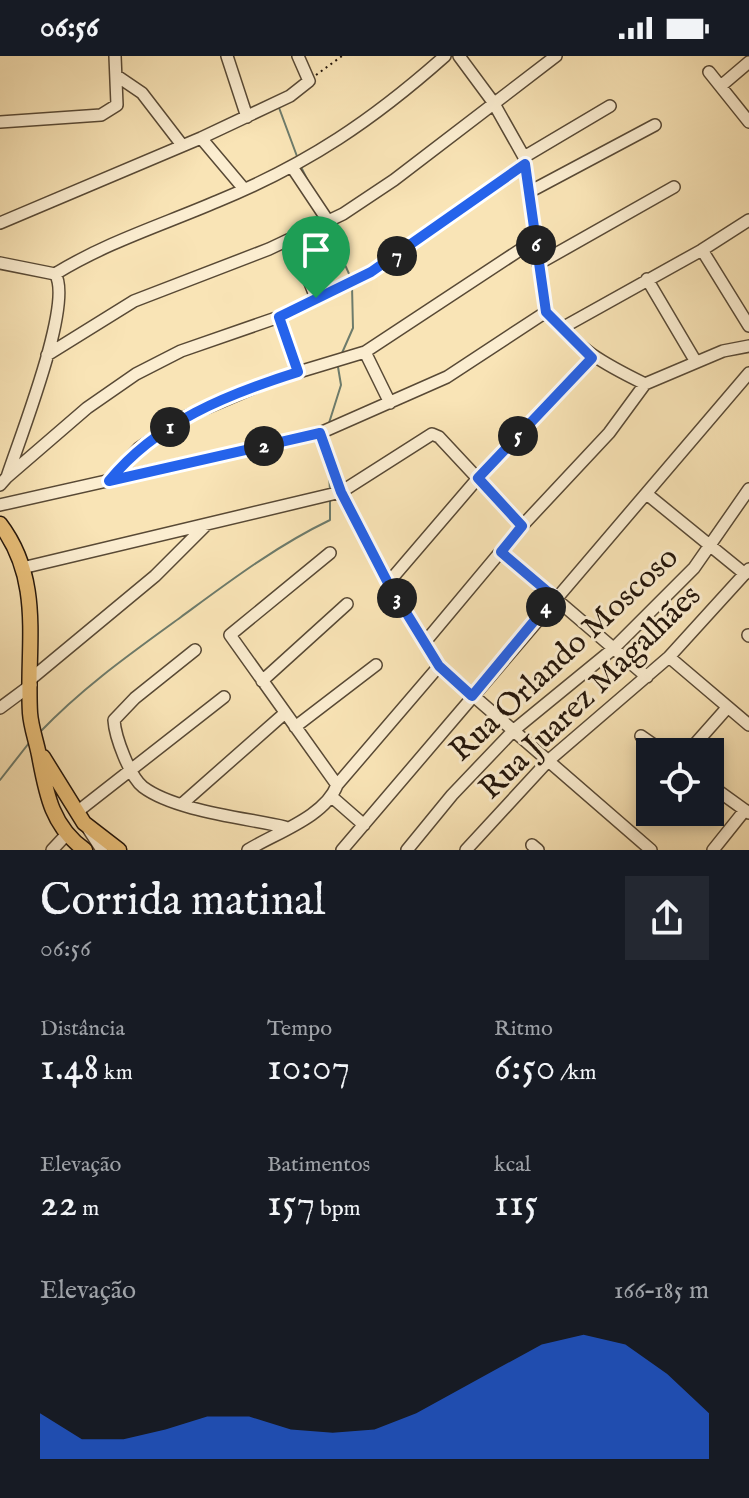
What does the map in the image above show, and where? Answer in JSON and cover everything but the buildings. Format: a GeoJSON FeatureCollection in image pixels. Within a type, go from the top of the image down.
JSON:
{"type":"FeatureCollection","features":[{"type":"Feature","properties":{"kind":"main road"},"geometry":{"type":"LineString","coordinates":[[0,524],[22,568],[32,626],[31,717],[49,780],[51,809],[67,834],[85,850]]}},
{"type":"Feature","properties":{"kind":"main road"},"geometry":{"type":"LineString","coordinates":[[49,780],[81,818],[119,850]]}},
{"type":"Feature","properties":{"kind":"street"},"geometry":{"type":"LineString","coordinates":[[0,122],[101,115],[117,105],[115,56]]}},
{"type":"Feature","properties":{"kind":"street"},"geometry":{"type":"LineString","coordinates":[[227,56],[247,117]]}},
{"type":"Feature","properties":{"kind":"street"},"geometry":{"type":"LineString","coordinates":[[0,223],[201,138],[290,96],[309,81],[298,56]]}},
{"type":"Feature","properties":{"kind":"street"},"geometry":{"type":"LineString","coordinates":[[0,263],[55,274],[100,247],[292,167],[384,110],[445,56]]}},
{"type":"Feature","properties":{"kind":"street"},"geometry":{"type":"LineString","coordinates":[[459,56],[493,102],[524,161],[531,191],[546,312],[592,358],[645,384]]}},
{"type":"Feature","properties":{"kind":"street"},"geometry":{"type":"LineString","coordinates":[[47,355],[134,301],[328,221],[394,180],[556,56]]}},
{"type":"Feature","properties":{"kind":"street"},"geometry":{"type":"LineString","coordinates":[[722,85],[749,62]]}},
{"type":"Feature","properties":{"kind":"street"},"geometry":{"type":"LineString","coordinates":[[709,72],[749,122]]}},
{"type":"Feature","properties":{"kind":"street"},"geometry":{"type":"LineString","coordinates":[[117,76],[142,93],[182,145]]}},
{"type":"Feature","properties":{"kind":"street"},"geometry":{"type":"LineString","coordinates":[[4,481],[87,408],[147,368],[181,351],[279,317],[371,272],[408,249],[524,161],[610,106]]}},
{"type":"Feature","properties":{"kind":"street"},"geometry":{"type":"LineString","coordinates":[[531,191],[655,125]]}},
{"type":"Feature","properties":{"kind":"street"},"geometry":{"type":"LineString","coordinates":[[201,138],[244,189]]}},
{"type":"Feature","properties":{"kind":"street"},"geometry":{"type":"LineString","coordinates":[[292,167],[328,221]]}},
{"type":"Feature","properties":{"kind":"street"},"geometry":{"type":"LineString","coordinates":[[538,264],[674,187]]}},
{"type":"Feature","properties":{"kind":"street"},"geometry":{"type":"LineString","coordinates":[[562,328],[702,250],[749,220]]}},
{"type":"Feature","properties":{"kind":"street"},"geometry":{"type":"LineString","coordinates":[[292,238],[316,298]]}},
{"type":"Feature","properties":{"kind":"street"},"geometry":{"type":"LineString","coordinates":[[109,481],[139,448],[185,417],[238,393],[365,352],[535,240]]}},
{"type":"Feature","properties":{"kind":"street"},"geometry":{"type":"LineString","coordinates":[[702,250],[749,326]]}},
{"type":"Feature","properties":{"kind":"street"},"geometry":{"type":"LineString","coordinates":[[4,481],[47,355],[61,299],[55,274]]}},
{"type":"Feature","properties":{"kind":"street"},"geometry":{"type":"LineString","coordinates":[[647,279],[696,362]]}},
{"type":"Feature","properties":{"kind":"street"},"geometry":{"type":"LineString","coordinates":[[0,505],[320,433],[447,377],[546,312]]}},
{"type":"Feature","properties":{"kind":"street"},"geometry":{"type":"LineString","coordinates":[[279,317],[298,372]]}},
{"type":"Feature","properties":{"kind":"street"},"geometry":{"type":"LineString","coordinates":[[425,642],[522,526],[609,433],[645,384],[723,351],[749,346]]}},
{"type":"Feature","properties":{"kind":"street"},"geometry":{"type":"LineString","coordinates":[[365,352],[390,403]]}},
{"type":"Feature","properties":{"kind":"street"},"geometry":{"type":"LineString","coordinates":[[388,583],[478,478],[592,358]]}},
{"type":"Feature","properties":{"kind":"street"},"geometry":{"type":"LineString","coordinates":[[342,850],[554,597],[648,495],[749,373]]}},
{"type":"Feature","properties":{"kind":"street"},"geometry":{"type":"LineString","coordinates":[[320,433],[341,492],[388,583],[439,666],[651,850]]}},
{"type":"Feature","properties":{"kind":"street"},"geometry":{"type":"LineString","coordinates":[[22,568],[341,492],[432,434],[439,437],[522,526]]}},
{"type":"Feature","properties":{"kind":"street","name":"Rua Orlando Moscoso"},"geometry":{"type":"LineString","coordinates":[[407,850],[452,795],[514,730],[613,649],[711,547],[749,489]]}},
{"type":"Feature","properties":{"kind":"street"},"geometry":{"type":"LineString","coordinates":[[648,495],[711,547],[747,571]]}},
{"type":"Feature","properties":{"kind":"street"},"geometry":{"type":"LineString","coordinates":[[0,708],[155,576],[205,526]]}},
{"type":"Feature","properties":{"kind":"street"},"geometry":{"type":"LineString","coordinates":[[501,552],[647,677]]}},
{"type":"Feature","properties":{"kind":"street"},"geometry":{"type":"LineString","coordinates":[[330,553],[230,635],[337,785]]}},
{"type":"Feature","properties":{"kind":"street","name":"Rua Juarez Magalhães"},"geometry":{"type":"LineString","coordinates":[[466,850],[548,761],[669,657],[747,571]]}},
{"type":"Feature","properties":{"kind":"street"},"geometry":{"type":"LineString","coordinates":[[262,681],[347,604]]}},
{"type":"Feature","properties":{"kind":"street"},"geometry":{"type":"LineString","coordinates":[[195,650],[135,698],[114,720],[132,769],[141,785],[183,803],[285,827]]}},
{"type":"Feature","properties":{"kind":"street"},"geometry":{"type":"LineString","coordinates":[[669,657],[749,725]]}},
{"type":"Feature","properties":{"kind":"street"},"geometry":{"type":"LineString","coordinates":[[295,727],[376,665]]}},
{"type":"Feature","properties":{"kind":"street"},"geometry":{"type":"LineString","coordinates":[[248,850],[316,811],[332,797],[337,785],[439,666]]}},
{"type":"Feature","properties":{"kind":"street"},"geometry":{"type":"LineString","coordinates":[[102,850],[81,818],[132,769],[224,697]]}},
{"type":"Feature","properties":{"kind":"street"},"geometry":{"type":"LineString","coordinates":[[700,738],[727,708]]}},
{"type":"Feature","properties":{"kind":"street"},"geometry":{"type":"LineString","coordinates":[[183,803],[285,713]]}},
{"type":"Feature","properties":{"kind":"street"},"geometry":{"type":"LineString","coordinates":[[713,850],[747,812],[724,795]]}},
{"type":"Feature","properties":{"kind":"street"},"geometry":{"type":"LineString","coordinates":[[332,797],[364,825]]}},
{"type":"Feature","properties":{"kind":"street"},"geometry":{"type":"LineString","coordinates":[[52,850],[67,834]]}},
{"type":"Feature","properties":{"kind":"path"},"geometry":{"type":"LineString","coordinates":[[309,81],[342,56]]}},
{"type":"Feature","properties":{"kind":"waterway"},"geometry":{"type":"LineString","coordinates":[[278,105],[298,159]]}},
{"type":"Feature","properties":{"kind":"waterway"},"geometry":{"type":"LineString","coordinates":[[300,165],[308,181]]}},
{"type":"Feature","properties":{"kind":"waterway"},"geometry":{"type":"LineString","coordinates":[[328,227],[350,276]]}},
{"type":"Feature","properties":{"kind":"waterway"},"geometry":{"type":"LineString","coordinates":[[342,353],[353,328],[352,286]]}},
{"type":"Feature","properties":{"kind":"waterway"},"geometry":{"type":"LineString","coordinates":[[329,423],[341,385],[338,367]]}},
{"type":"Feature","properties":{"kind":"waterway"},"geometry":{"type":"LineString","coordinates":[[329,473],[330,491]]}},
{"type":"Feature","properties":{"kind":"waterway"},"geometry":{"type":"LineString","coordinates":[[39,733],[90,686],[143,644],[254,565],[330,520],[330,501]]}},
{"type":"Feature","properties":{"kind":"waterway"},"geometry":{"type":"LineString","coordinates":[[0,780],[29,743]]}},
{"type":"Feature","properties":{"kind":"route"},"geometry":{"type":"LineString","coordinates":[[525,164],[546,312],[592,358],[478,478],[522,526],[501,552],[554,597],[472,696],[439,666],[388,583],[341,492],[320,433],[109,481],[139,448],[185,417],[238,393],[298,372],[279,317],[316,298],[371,272],[408,249],[525,164]]}}]}
